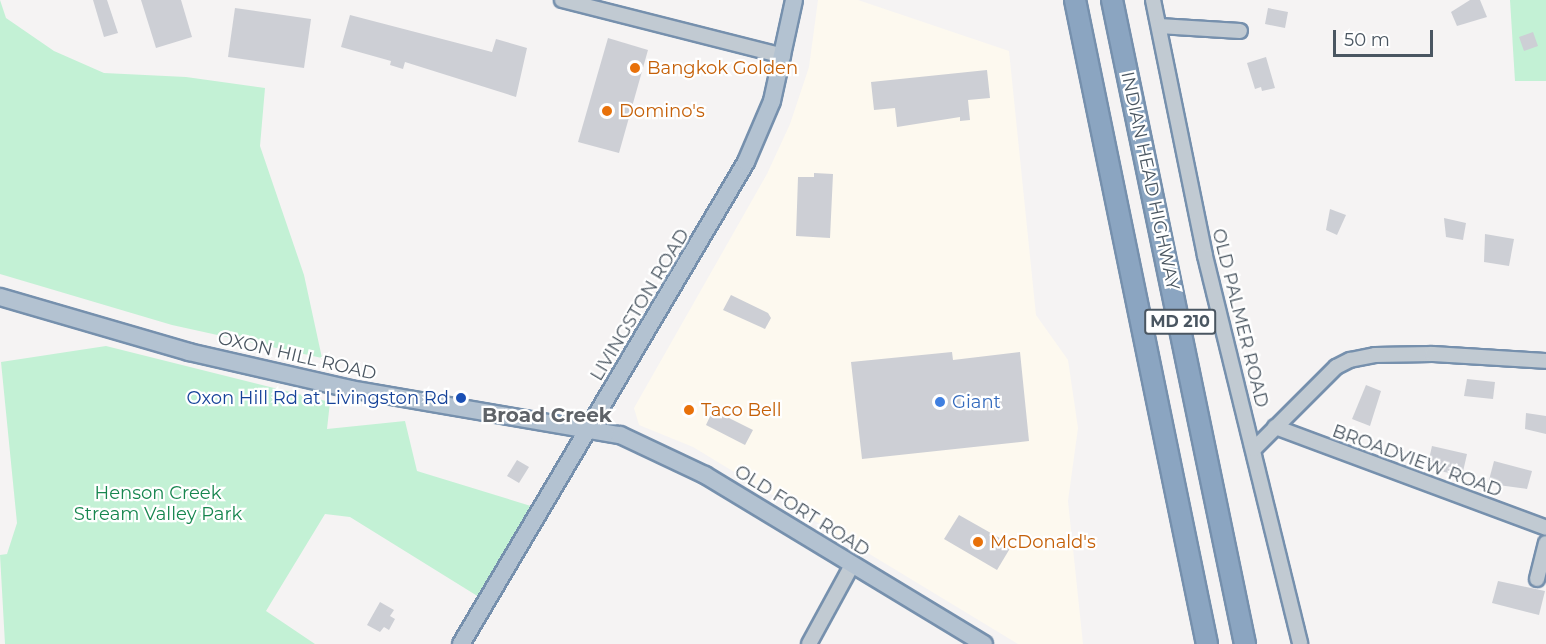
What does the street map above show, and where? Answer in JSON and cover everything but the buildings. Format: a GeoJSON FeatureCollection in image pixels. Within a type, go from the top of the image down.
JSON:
{"type":"FeatureCollection","features":[{"type":"Feature","properties":{"kind":"highway","name":"INDIAN HEAD HIGHWAY"},"geometry":{"type":"LineString","coordinates":[[1075,0],[1207,644]]}},
{"type":"Feature","properties":{"kind":"highway","name":"INDIAN HEAD HIGHWAY"},"geometry":{"type":"LineString","coordinates":[[1112,0],[1245,644]]}},
{"type":"Feature","properties":{"kind":"highway"},"geometry":{"type":"LineString","coordinates":[[1195,584],[1198,644]]}},
{"type":"Feature","properties":{"kind":"main road","name":"LIVINGSTON ROAD"},"geometry":{"type":"LineString","coordinates":[[461,644],[746,162],[772,101],[794,0]]}},
{"type":"Feature","properties":{"kind":"main road","name":"OXON HILL ROAD"},"geometry":{"type":"LineString","coordinates":[[0,297],[189,351],[350,389],[590,428]]}},
{"type":"Feature","properties":{"kind":"main road","name":"OLD FORT ROAD"},"geometry":{"type":"LineString","coordinates":[[590,428],[629,439],[705,475],[984,644]]}},
{"type":"Feature","properties":{"kind":"street"},"geometry":{"type":"LineString","coordinates":[[562,0],[783,56]]}},
{"type":"Feature","properties":{"kind":"street","name":"OLD PALMER ROAD"},"geometry":{"type":"LineString","coordinates":[[1154,0],[1205,256],[1300,644]]}},
{"type":"Feature","properties":{"kind":"street"},"geometry":{"type":"LineString","coordinates":[[1159,26],[1240,32]]}},
{"type":"Feature","properties":{"kind":"street"},"geometry":{"type":"LineString","coordinates":[[1254,449],[1336,367],[1350,360],[1375,355],[1431,354],[1546,361]]}},
{"type":"Feature","properties":{"kind":"street","name":"BROADVIEW ROAD"},"geometry":{"type":"LineString","coordinates":[[1275,427],[1546,528]]}},
{"type":"Feature","properties":{"kind":"street"},"geometry":{"type":"LineString","coordinates":[[1538,579],[1546,543]]}},
{"type":"Feature","properties":{"kind":"street"},"geometry":{"type":"LineString","coordinates":[[809,644],[852,565]]}},
{"type":"Feature","properties":{"kind":"shaded area"},"geometry":{"type":"Polygon","coordinates":[[[818,0],[858,0],[1009,51],[1036,315],[1068,360],[1078,428],[1068,501],[1083,644],[1018,644],[693,447],[639,425],[634,408],[767,174],[790,124],[809,67],[818,0]]]}},
{"type":"Feature","properties":{"kind":"green space"},"geometry":{"type":"Polygon","coordinates":[[[0,0],[6,18],[54,51],[104,73],[186,77],[265,88],[260,146],[304,275],[322,358],[172,325],[0,274],[0,0]]]}},
{"type":"Feature","properties":{"kind":"green space"},"geometry":{"type":"Polygon","coordinates":[[[1510,0],[1546,0],[1546,81],[1515,81],[1510,0]]]}},
{"type":"Feature","properties":{"kind":"green space","name":"Henson Creek Stream Valley Park"},"geometry":{"type":"Polygon","coordinates":[[[106,346],[330,402],[327,429],[405,421],[417,471],[534,507],[479,597],[350,517],[325,514],[266,611],[315,644],[5,644],[0,555],[7,554],[17,523],[1,362],[106,346]]]}},
{"type":"Feature","properties":{"kind":"place","name":"Bangkok Golden"},"geometry":{"type":"Point","coordinates":[635,68]}},
{"type":"Feature","properties":{"kind":"place","name":"Domino's"},"geometry":{"type":"Point","coordinates":[607,111]}},
{"type":"Feature","properties":{"kind":"place","name":"Oxon Hill Rd at Livingston Rd"},"geometry":{"type":"Point","coordinates":[461,398]}},
{"type":"Feature","properties":{"kind":"place","name":"Giant"},"geometry":{"type":"Point","coordinates":[940,402]}},
{"type":"Feature","properties":{"kind":"place","name":"Taco Bell"},"geometry":{"type":"Point","coordinates":[689,410]}},
{"type":"Feature","properties":{"kind":"place","name":"McDonald's"},"geometry":{"type":"Point","coordinates":[978,542]}},
{"type":"Feature","properties":{"kind":"district","name":"Broad Creek"},"geometry":{"type":"Point","coordinates":[547,415]}}]}
